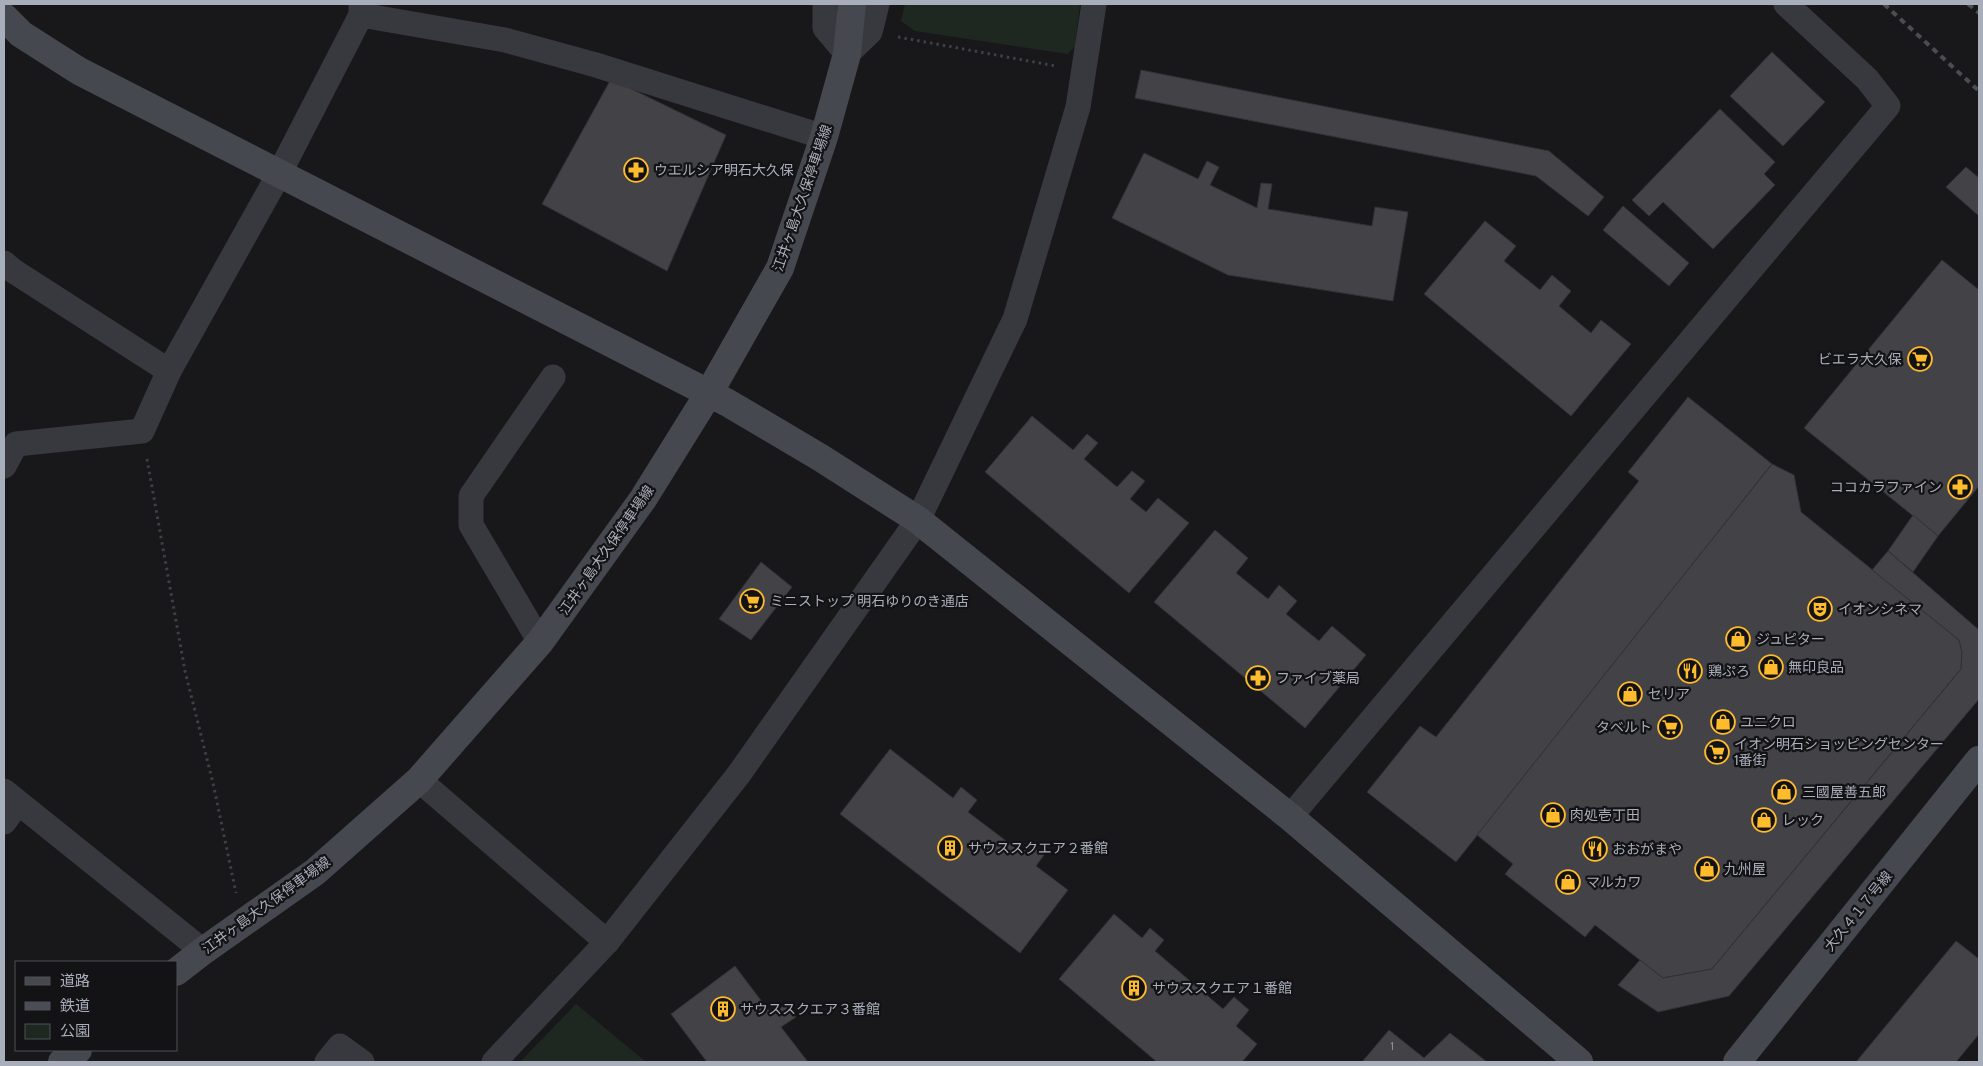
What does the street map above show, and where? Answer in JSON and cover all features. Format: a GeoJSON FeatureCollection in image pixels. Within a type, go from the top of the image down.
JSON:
{"type":"FeatureCollection","features":[{"type":"Feature","properties":{"kind":"street"},"geometry":{"type":"LineString","coordinates":[[825,4],[825,28],[847,54],[870,32],[877,4]]}},
{"type":"Feature","properties":{"kind":"street","name":"江井ヶ島大久保停車場線"},"geometry":{"type":"LineString","coordinates":[[178,970],[315,872],[419,780],[540,642],[643,499],[709,393],[780,268],[824,137],[847,54],[852,4]]}},
{"type":"Feature","properties":{"kind":"street"},"geometry":{"type":"LineString","coordinates":[[494,1062],[607,942],[739,774],[918,520],[1015,319],[1075,117],[1094,4]]}},
{"type":"Feature","properties":{"kind":"street"},"geometry":{"type":"LineString","coordinates":[[1290,817],[1888,106],[1867,79],[1786,4]]}},
{"type":"Feature","properties":{"kind":"street"},"geometry":{"type":"LineString","coordinates":[[4,466],[16,444],[142,431],[169,371],[279,174],[361,10],[505,40],[596,66],[824,137]]}},
{"type":"Feature","properties":{"kind":"street"},"geometry":{"type":"LineString","coordinates":[[4,17],[21,34],[79,70],[709,393],[821,458],[918,520],[1290,817],[1579,1062]]}},
{"type":"Feature","properties":{"kind":"street"},"geometry":{"type":"LineString","coordinates":[[4,263],[169,371]]}},
{"type":"Feature","properties":{"kind":"street"},"geometry":{"type":"LineString","coordinates":[[540,642],[470,525],[470,496],[553,377]]}},
{"type":"Feature","properties":{"kind":"street","name":"大久４１７号線"},"geometry":{"type":"LineString","coordinates":[[1737,1062],[1979,760]]}},
{"type":"Feature","properties":{"kind":"street"},"geometry":{"type":"LineString","coordinates":[[419,780],[607,942]]}},
{"type":"Feature","properties":{"kind":"street"},"geometry":{"type":"LineString","coordinates":[[9,805],[203,951]]}},
{"type":"Feature","properties":{"kind":"street"},"geometry":{"type":"LineString","coordinates":[[327,1062],[340,1046],[362,1062]]}},
{"type":"Feature","properties":{"kind":"street"},"geometry":{"type":"LineString","coordinates":[[62,1062],[77,1051]]}},
{"type":"Feature","properties":{"kind":"path"},"geometry":{"type":"LineString","coordinates":[[870,32],[1084,72]]}},
{"type":"Feature","properties":{"kind":"path"},"geometry":{"type":"LineString","coordinates":[[142,431],[185,672],[213,783],[242,924]]}},
{"type":"Feature","properties":{"kind":"green space"},"geometry":{"type":"Polygon","coordinates":[[[905,4],[1080,4],[1075,46],[1068,54],[915,31],[901,21],[905,4]]]}},
{"type":"Feature","properties":{"kind":"green space"},"geometry":{"type":"Polygon","coordinates":[[[576,1004],[646,1062],[520,1062],[576,1004]]]}},
{"type":"Feature","properties":{"kind":"building"},"geometry":{"type":"Polygon","coordinates":[[[1772,52],[1825,102],[1783,146],[1730,96],[1772,52]]]}},
{"type":"Feature","properties":{"kind":"building"},"geometry":{"type":"Polygon","coordinates":[[[1141,70],[1549,151],[1604,197],[1588,216],[1536,176],[1135,98],[1141,70]]]}},
{"type":"Feature","properties":{"kind":"building","name":"ウエルシア明石大久保"},"geometry":{"type":"Polygon","coordinates":[[[611,79],[726,135],[667,271],[542,204],[611,79]]]}},
{"type":"Feature","properties":{"kind":"building"},"geometry":{"type":"Polygon","coordinates":[[[1720,109],[1775,162],[1764,174],[1775,185],[1713,249],[1663,202],[1649,216],[1632,200],[1720,109]]]}},
{"type":"Feature","properties":{"kind":"building"},"geometry":{"type":"Polygon","coordinates":[[[1144,153],[1198,179],[1207,161],[1219,167],[1210,185],[1257,208],[1261,183],[1272,184],[1268,209],[1372,226],[1375,207],[1408,212],[1393,301],[1228,275],[1112,218],[1144,153]]]}},
{"type":"Feature","properties":{"kind":"building"},"geometry":{"type":"Polygon","coordinates":[[[1966,167],[1979,178],[1979,216],[1946,187],[1966,167]]]}},
{"type":"Feature","properties":{"kind":"building"},"geometry":{"type":"Polygon","coordinates":[[[1623,206],[1689,263],[1669,286],[1603,230],[1623,206]]]}},
{"type":"Feature","properties":{"kind":"building"},"geometry":{"type":"Polygon","coordinates":[[[1485,221],[1516,246],[1504,261],[1540,290],[1552,275],[1571,291],[1559,306],[1591,333],[1601,320],[1631,344],[1571,416],[1424,294],[1485,221]]]}},
{"type":"Feature","properties":{"kind":"building","name":"ビエラ大久保"},"geometry":{"type":"Polygon","coordinates":[[[1942,260],[1979,290],[1979,486],[1938,536],[1804,428],[1942,260]]]}},
{"type":"Feature","properties":{"kind":"building"},"geometry":{"type":"Polygon","coordinates":[[[1688,397],[1772,464],[1456,862],[1367,792],[1420,726],[1436,737],[1639,481],[1628,472],[1688,397]]]}},
{"type":"Feature","properties":{"kind":"building"},"geometry":{"type":"Polygon","coordinates":[[[1032,416],[1073,450],[1087,434],[1098,443],[1084,459],[1117,487],[1132,471],[1145,481],[1130,499],[1146,512],[1158,498],[1189,523],[1129,593],[985,472],[1032,416]]]}},
{"type":"Feature","properties":{"kind":"building","name":"イオン明石ショッピングセンター 1番街"},"geometry":{"type":"Polygon","coordinates":[[[1772,464],[1794,475],[1801,512],[1959,640],[1962,652],[1961,669],[1712,969],[1663,978],[1595,925],[1585,937],[1505,874],[1513,864],[1477,835],[1772,464]]]}},
{"type":"Feature","properties":{"kind":"building"},"geometry":{"type":"Polygon","coordinates":[[[1913,515],[1938,536],[1913,572],[1888,551],[1913,515]]]}},
{"type":"Feature","properties":{"kind":"building"},"geometry":{"type":"Polygon","coordinates":[[[1215,530],[1248,558],[1236,573],[1268,599],[1279,585],[1297,601],[1286,614],[1319,641],[1332,626],[1366,655],[1305,728],[1154,602],[1215,530]]]}},
{"type":"Feature","properties":{"kind":"building"},"geometry":{"type":"Polygon","coordinates":[[[1888,551],[1979,630],[1979,699],[1729,996],[1658,1012],[1618,985],[1640,960],[1663,978],[1712,969],[1961,669],[1962,652],[1959,640],[1872,570],[1888,551]]]}},
{"type":"Feature","properties":{"kind":"building"},"geometry":{"type":"Polygon","coordinates":[[[761,562],[792,587],[751,640],[719,619],[761,562]]]}},
{"type":"Feature","properties":{"kind":"building","name":"サウススクエア２番館"},"geometry":{"type":"Polygon","coordinates":[[[890,749],[953,798],[961,787],[977,800],[968,812],[1022,853],[1029,844],[1044,855],[1036,866],[1068,890],[1020,953],[840,814],[890,749]]]}},
{"type":"Feature","properties":{"kind":"building","name":"サウススクエア１番館"},"geometry":{"type":"Polygon","coordinates":[[[1114,914],[1142,938],[1150,928],[1164,940],[1155,951],[1223,1009],[1234,997],[1249,1010],[1236,1026],[1257,1044],[1242,1062],[1157,1062],[1059,979],[1114,914]]]}},
{"type":"Feature","properties":{"kind":"building"},"geometry":{"type":"Polygon","coordinates":[[[1956,941],[1979,959],[1979,1034],[1956,1062],[1856,1062],[1956,941]]]}},
{"type":"Feature","properties":{"kind":"building","name":"サウススクエア３番館"},"geometry":{"type":"Polygon","coordinates":[[[735,966],[772,1015],[786,1004],[796,1017],[781,1027],[808,1062],[707,1062],[671,1014],[735,966]]]}},
{"type":"Feature","properties":{"kind":"building"},"geometry":{"type":"Polygon","coordinates":[[[1389,1030],[1424,1058],[1450,1033],[1487,1062],[1362,1062],[1389,1030]]]}},
{"type":"Feature","properties":{"kind":"railway"},"geometry":{"type":"LineString","coordinates":[[1884,4],[1979,91]]}},
{"type":"Feature","properties":{"kind":"railway"},"geometry":{"type":"LineString","coordinates":[[1968,4],[1979,13]]}},
{"type":"Feature","properties":{"kind":"place","name":"ウエルシア明石大久保"},"geometry":{"type":"Point","coordinates":[636,170]}},
{"type":"Feature","properties":{"kind":"place","name":"ビエラ大久保"},"geometry":{"type":"Point","coordinates":[1920,359]}},
{"type":"Feature","properties":{"kind":"place","name":"ココカラファイン"},"geometry":{"type":"Point","coordinates":[1960,487]}},
{"type":"Feature","properties":{"kind":"place","name":"ミニストップ 明石ゆりのき通店"},"geometry":{"type":"Point","coordinates":[752,601]}},
{"type":"Feature","properties":{"kind":"place","name":"イオンシネマ"},"geometry":{"type":"Point","coordinates":[1820,609]}},
{"type":"Feature","properties":{"kind":"place","name":"ジュピター"},"geometry":{"type":"Point","coordinates":[1738,639]}},
{"type":"Feature","properties":{"kind":"place","name":"無印良品"},"geometry":{"type":"Point","coordinates":[1771,667]}},
{"type":"Feature","properties":{"kind":"place","name":"鶏ぷろ"},"geometry":{"type":"Point","coordinates":[1690,671]}},
{"type":"Feature","properties":{"kind":"place","name":"ファイブ薬局"},"geometry":{"type":"Point","coordinates":[1258,678]}},
{"type":"Feature","properties":{"kind":"place","name":"セリア"},"geometry":{"type":"Point","coordinates":[1630,694]}},
{"type":"Feature","properties":{"kind":"place","name":"ユニクロ"},"geometry":{"type":"Point","coordinates":[1723,722]}},
{"type":"Feature","properties":{"kind":"place","name":"タベルト"},"geometry":{"type":"Point","coordinates":[1670,727]}},
{"type":"Feature","properties":{"kind":"place","name":"イオン明石ショッピングセンター 1番街"},"geometry":{"type":"Point","coordinates":[1717,752]}},
{"type":"Feature","properties":{"kind":"place","name":"三國屋善五郎"},"geometry":{"type":"Point","coordinates":[1784,792]}},
{"type":"Feature","properties":{"kind":"place","name":"肉処壱丁田"},"geometry":{"type":"Point","coordinates":[1553,815]}},
{"type":"Feature","properties":{"kind":"place","name":"レック"},"geometry":{"type":"Point","coordinates":[1764,820]}},
{"type":"Feature","properties":{"kind":"place","name":"サウススクエア２番館"},"geometry":{"type":"Point","coordinates":[950,848]}},
{"type":"Feature","properties":{"kind":"place","name":"おおがまや"},"geometry":{"type":"Point","coordinates":[1595,849]}},
{"type":"Feature","properties":{"kind":"place","name":"九州屋"},"geometry":{"type":"Point","coordinates":[1707,869]}},
{"type":"Feature","properties":{"kind":"place","name":"マルカワ"},"geometry":{"type":"Point","coordinates":[1568,882]}},
{"type":"Feature","properties":{"kind":"place","name":"サウススクエア１番館"},"geometry":{"type":"Point","coordinates":[1134,988]}},
{"type":"Feature","properties":{"kind":"place","name":"サウススクエア３番館"},"geometry":{"type":"Point","coordinates":[723,1009]}}]}
